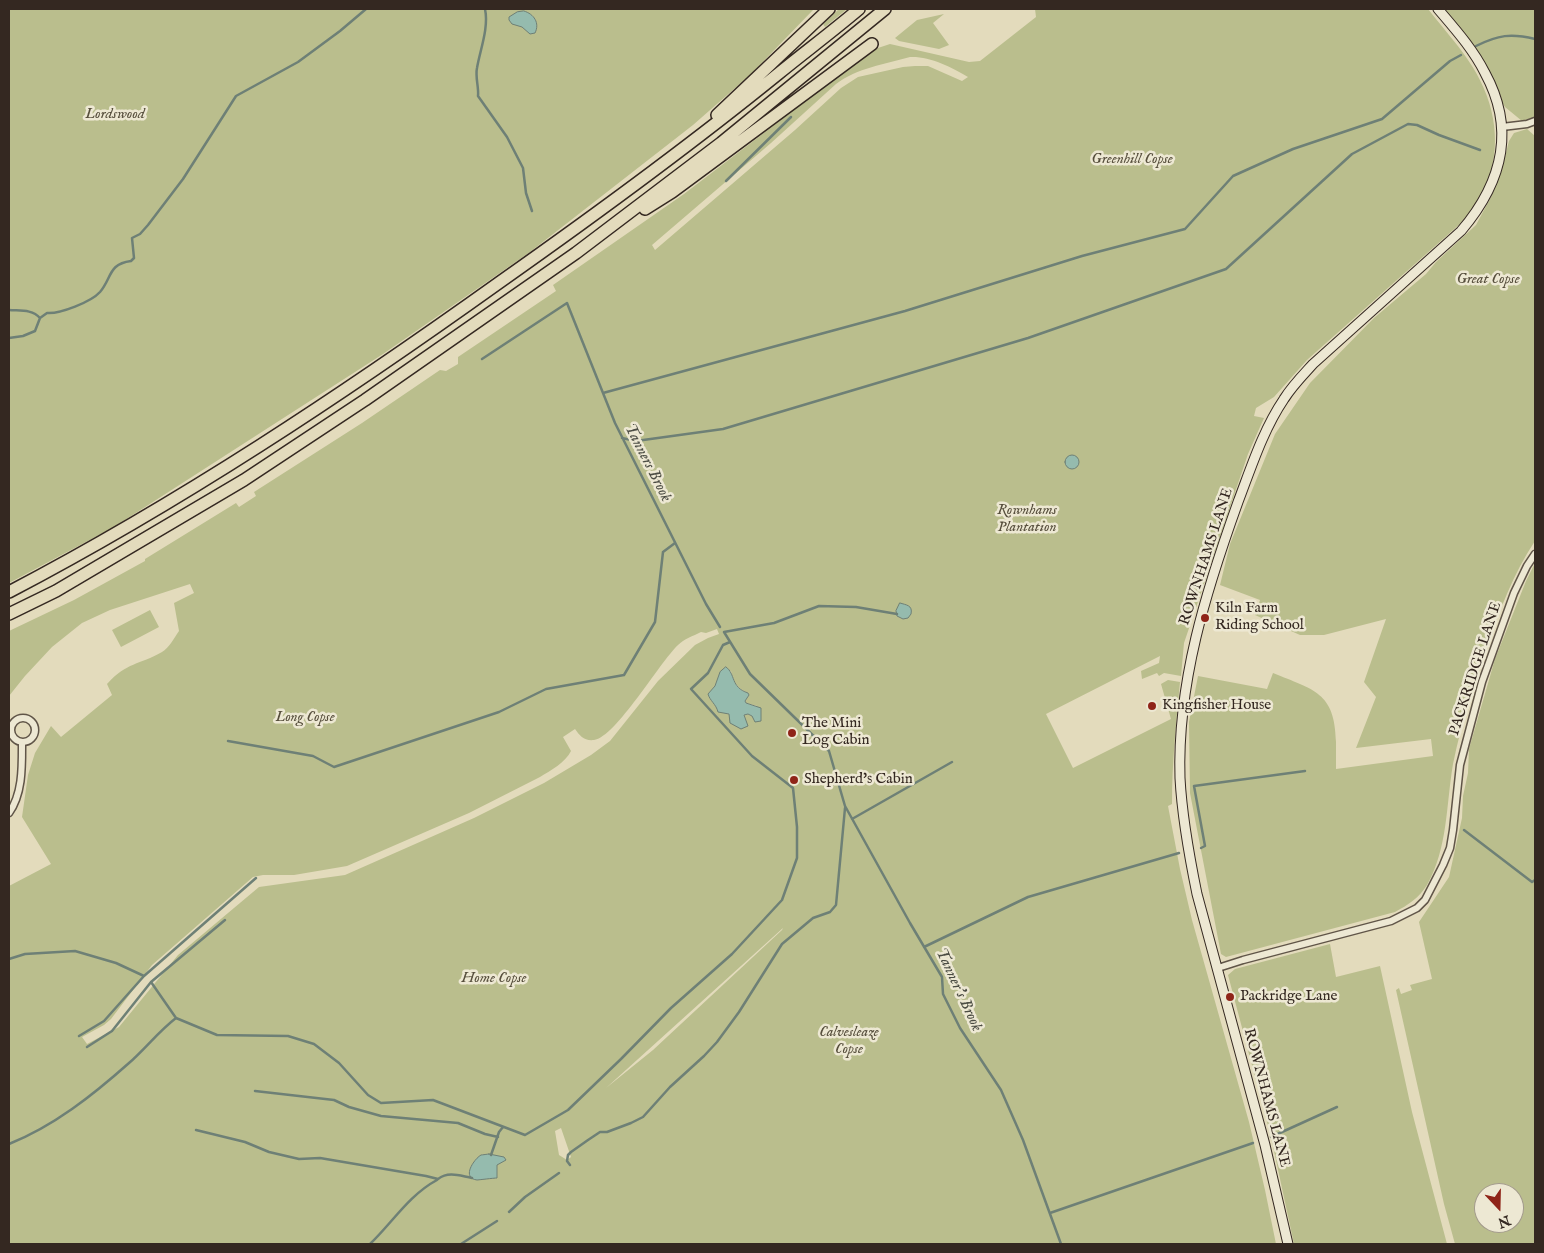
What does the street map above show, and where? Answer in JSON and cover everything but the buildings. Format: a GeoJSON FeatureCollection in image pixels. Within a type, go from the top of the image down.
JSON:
{"type":"FeatureCollection","features":[{"type":"Feature","properties":{"kind":"highway"},"geometry":{"type":"LineString","coordinates":[[698,138],[720,111],[829,9]]}},
{"type":"Feature","properties":{"kind":"highway"},"geometry":{"type":"LineString","coordinates":[[9,592],[62,564],[233,463],[350,388],[607,207],[698,138],[859,9]]}},
{"type":"Feature","properties":{"kind":"highway"},"geometry":{"type":"LineString","coordinates":[[9,614],[56,592],[244,480],[365,400],[576,253],[721,143],[885,9]]}},
{"type":"Feature","properties":{"kind":"highway"},"geometry":{"type":"LineString","coordinates":[[576,253],[672,192],[872,44]]}},
{"type":"Feature","properties":{"kind":"street","name":"ROWNHAMS LANE"},"geometry":{"type":"LineString","coordinates":[[1288,1244],[1267,1152],[1218,968],[1196,894],[1190,863],[1180,776],[1181,728],[1186,683],[1202,610],[1217,562],[1262,441],[1283,399],[1302,376],[1328,350],[1437,254],[1471,219],[1489,192],[1496,175],[1501,152],[1502,127],[1496,98],[1486,73],[1472,51],[1438,9]]}},
{"type":"Feature","properties":{"kind":"street"},"geometry":{"type":"LineString","coordinates":[[1502,127],[1535,122]]}},
{"type":"Feature","properties":{"kind":"street","name":"PACKRIDGE LANE"},"geometry":{"type":"LineString","coordinates":[[1218,968],[1391,921],[1417,908],[1425,900],[1450,848],[1460,765],[1482,682],[1514,594],[1527,566],[1535,554]]}},
{"type":"Feature","properties":{"kind":"street"},"geometry":{"type":"LineString","coordinates":[[9,813],[19,789],[22,742]]}},
{"type":"Feature","properties":{"kind":"green space","name":"Lordswood"},"geometry":{"type":"Polygon","coordinates":[[[9,9],[814,9],[750,75],[693,125],[530,252],[383,354],[114,527],[9,583],[9,9]]]}},
{"type":"Feature","properties":{"kind":"green space"},"geometry":{"type":"Polygon","coordinates":[[[839,9],[847,9],[825,27],[823,24],[839,9]]]}},
{"type":"Feature","properties":{"kind":"green space"},"geometry":{"type":"Polygon","coordinates":[[[1035,9],[1428,9],[1459,47],[1477,74],[1484,88],[1493,118],[1495,149],[1488,181],[1473,208],[1461,223],[1307,360],[1274,397],[1256,408],[1254,416],[1264,418],[1248,454],[1184,643],[1181,676],[1164,673],[1159,676],[1157,673],[1142,679],[1141,671],[1159,663],[1160,656],[1046,714],[1073,768],[1171,719],[1161,684],[1168,680],[1180,682],[1173,758],[1172,804],[1168,806],[1192,920],[1249,1122],[1276,1244],[9,1244],[9,886],[51,864],[22,817],[28,775],[35,753],[51,726],[61,737],[112,695],[107,684],[114,677],[127,668],[167,648],[179,631],[174,603],[194,593],[190,584],[110,610],[82,623],[52,647],[9,696],[9,631],[74,600],[145,561],[145,559],[236,503],[239,507],[256,496],[254,492],[362,423],[440,370],[446,371],[458,364],[458,357],[556,291],[553,285],[684,194],[858,61],[878,48],[890,44],[969,62],[980,61],[1036,17],[1035,9]],[[910,57],[881,64],[853,74],[836,84],[771,143],[652,245],[655,250],[841,88],[858,77],[903,67],[928,66],[962,81],[968,77],[948,66],[925,58],[910,57]],[[717,629],[706,633],[701,632],[678,645],[625,713],[603,736],[594,740],[588,740],[575,729],[563,737],[571,751],[569,755],[540,777],[469,813],[347,866],[294,875],[263,875],[253,877],[152,965],[111,1019],[82,1037],[87,1044],[119,1027],[178,955],[259,887],[345,875],[474,818],[544,783],[591,755],[610,741],[658,681],[695,645],[719,634],[717,629]],[[731,671],[719,675],[715,687],[708,694],[712,701],[730,715],[730,721],[745,719],[744,715],[748,714],[752,716],[757,706],[746,703],[745,701],[749,695],[736,685],[731,671]],[[783,928],[606,1088],[653,1050],[782,930],[783,928]],[[561,1128],[555,1131],[559,1155],[567,1160],[571,1157],[561,1128]]]}},
{"type":"Feature","properties":{"kind":"green space"},"geometry":{"type":"Polygon","coordinates":[[[1442,9],[1535,9],[1535,117],[1522,121],[1505,107],[1442,9]]]}},
{"type":"Feature","properties":{"kind":"green space"},"geometry":{"type":"Polygon","coordinates":[[[944,14],[933,23],[949,45],[939,49],[899,41],[895,38],[917,20],[944,14]]]}},
{"type":"Feature","properties":{"kind":"green space","name":"Great Copse"},"geometry":{"type":"Polygon","coordinates":[[[1527,129],[1535,136],[1535,541],[1520,566],[1496,620],[1472,691],[1453,764],[1443,841],[1434,871],[1420,894],[1409,904],[1395,912],[1226,957],[1221,954],[1190,793],[1189,722],[1198,676],[1267,689],[1273,673],[1311,689],[1320,695],[1331,713],[1335,725],[1336,769],[1433,756],[1431,739],[1356,748],[1376,697],[1364,682],[1386,619],[1324,635],[1300,635],[1255,615],[1260,600],[1220,585],[1230,544],[1275,434],[1310,383],[1374,318],[1426,274],[1436,262],[1476,225],[1492,195],[1509,141],[1514,133],[1527,129]]]}},
{"type":"Feature","properties":{"kind":"green space"},"geometry":{"type":"Polygon","coordinates":[[[1535,563],[1535,1244],[1455,1244],[1444,1204],[1396,990],[1399,988],[1401,994],[1412,990],[1410,985],[1432,979],[1419,922],[1449,877],[1462,818],[1469,749],[1495,659],[1535,563]]]}},
{"type":"Feature","properties":{"kind":"green space"},"geometry":{"type":"Polygon","coordinates":[[[150,610],[159,627],[121,647],[112,630],[150,610]]]}},
{"type":"Feature","properties":{"kind":"green space"},"geometry":{"type":"Polygon","coordinates":[[[1330,944],[1336,977],[1380,966],[1412,1112],[1447,1244],[1294,1244],[1271,1137],[1228,975],[1235,969],[1330,944]]]}},
{"type":"Feature","properties":{"kind":"water"},"geometry":{"type":"Polygon","coordinates":[[[524,11],[531,14],[535,19],[537,26],[535,33],[530,34],[522,27],[512,24],[509,20],[509,17],[517,12],[524,11]]]}},
{"type":"Feature","properties":{"kind":"water"},"geometry":{"type":"Polygon","coordinates":[[[1069,455],[1075,455],[1079,462],[1075,469],[1069,469],[1065,465],[1065,459],[1069,455]]]}},
{"type":"Feature","properties":{"kind":"water"},"geometry":{"type":"Polygon","coordinates":[[[900,603],[911,609],[911,614],[908,618],[903,619],[897,616],[896,611],[900,603]]]}},
{"type":"Feature","properties":{"kind":"water"},"geometry":{"type":"Polygon","coordinates":[[[726,667],[738,687],[748,693],[746,703],[761,708],[761,721],[755,722],[752,716],[744,715],[748,726],[741,729],[730,723],[729,714],[718,712],[708,694],[715,686],[720,672],[726,667]]]}},
{"type":"Feature","properties":{"kind":"water"},"geometry":{"type":"Polygon","coordinates":[[[489,1154],[504,1157],[506,1160],[497,1165],[497,1178],[472,1179],[469,1172],[472,1164],[481,1155],[489,1154]]]}},
{"type":"Feature","properties":{"kind":"waterway"},"geometry":{"type":"LineString","coordinates":[[9,338],[23,336],[35,331],[40,318],[47,313],[59,312],[75,307],[96,296],[104,287],[114,268],[134,258],[132,238],[140,234],[148,225],[183,179],[236,96],[298,62],[366,9]]}},
{"type":"Feature","properties":{"kind":"waterway","name":"Tanners Brook"},"geometry":{"type":"LineString","coordinates":[[485,9],[486,24],[477,71],[478,96],[507,137],[523,168],[526,193],[532,211]]}},
{"type":"Feature","properties":{"kind":"waterway"},"geometry":{"type":"LineString","coordinates":[[1476,46],[1491,39],[1505,36],[1535,39]]}},
{"type":"Feature","properties":{"kind":"waterway"},"geometry":{"type":"LineString","coordinates":[[603,393],[905,311],[1082,256],[1185,229],[1233,176],[1293,149],[1382,119],[1450,61],[1461,55]]}},
{"type":"Feature","properties":{"kind":"waterway"},"geometry":{"type":"LineString","coordinates":[[726,181],[791,117]]}},
{"type":"Feature","properties":{"kind":"waterway"},"geometry":{"type":"LineString","coordinates":[[622,438],[636,441],[723,429],[1028,338],[1226,269],[1352,154],[1408,124],[1417,125],[1480,150]]}},
{"type":"Feature","properties":{"kind":"waterway","name":"Tanners Brook"},"geometry":{"type":"LineString","coordinates":[[482,359],[567,303],[615,423],[706,604],[720,627]]}},
{"type":"Feature","properties":{"kind":"waterway"},"geometry":{"type":"LineString","coordinates":[[9,310],[30,312],[40,318]]}},
{"type":"Feature","properties":{"kind":"waterway"},"geometry":{"type":"LineString","coordinates":[[228,741],[313,756],[334,767],[499,712],[546,689],[624,675],[655,622],[663,552],[675,543]]}},
{"type":"Feature","properties":{"kind":"waterway","name":"Tanner's Brook"},"geometry":{"type":"LineString","coordinates":[[897,614],[856,607],[819,606],[774,623],[724,632],[750,674],[829,751],[845,806],[942,977],[943,994],[960,1028],[1001,1090],[1023,1140],[1061,1244]]}},
{"type":"Feature","properties":{"kind":"waterway"},"geometry":{"type":"LineString","coordinates":[[151,982],[176,1018],[217,1035],[288,1036],[314,1044],[339,1063],[368,1095],[381,1103],[433,1100],[525,1135],[568,1110],[671,1008],[732,954],[782,900],[797,858],[797,827],[793,788],[752,756],[691,689],[708,673],[723,645],[730,642]]}},
{"type":"Feature","properties":{"kind":"waterway"},"geometry":{"type":"LineString","coordinates":[[852,819],[952,762]]}},
{"type":"Feature","properties":{"kind":"waterway"},"geometry":{"type":"LineString","coordinates":[[1201,848],[1205,846],[1194,786],[1305,771]]}},
{"type":"Feature","properties":{"kind":"waterway"},"geometry":{"type":"LineString","coordinates":[[570,1165],[567,1161],[568,1155],[600,1132],[607,1132],[643,1117],[670,1087],[717,1042],[739,1012],[782,944],[813,918],[830,912],[836,905],[845,808]]}},
{"type":"Feature","properties":{"kind":"waterway"},"geometry":{"type":"LineString","coordinates":[[1464,830],[1532,882],[1535,880]]}},
{"type":"Feature","properties":{"kind":"waterway"},"geometry":{"type":"LineString","coordinates":[[924,947],[1028,897],[1179,853]]}},
{"type":"Feature","properties":{"kind":"waterway"},"geometry":{"type":"LineString","coordinates":[[79,1036],[104,1021],[144,976],[256,878]]}},
{"type":"Feature","properties":{"kind":"waterway"},"geometry":{"type":"LineString","coordinates":[[87,1047],[112,1031],[151,982],[225,920]]}},
{"type":"Feature","properties":{"kind":"waterway"},"geometry":{"type":"LineString","coordinates":[[9,959],[25,954],[75,951],[116,963],[144,976]]}},
{"type":"Feature","properties":{"kind":"waterway"},"geometry":{"type":"LineString","coordinates":[[9,1144],[42,1128],[87,1098],[129,1063],[176,1018]]}},
{"type":"Feature","properties":{"kind":"waterway"},"geometry":{"type":"LineString","coordinates":[[255,1091],[334,1100],[349,1107],[381,1116],[458,1123],[498,1137]]}},
{"type":"Feature","properties":{"kind":"waterway"},"geometry":{"type":"LineString","coordinates":[[1271,1137],[1337,1107]]}},
{"type":"Feature","properties":{"kind":"waterway"},"geometry":{"type":"LineString","coordinates":[[491,1155],[499,1132],[503,1127]]}},
{"type":"Feature","properties":{"kind":"waterway"},"geometry":{"type":"LineString","coordinates":[[196,1130],[245,1142],[269,1152],[299,1159],[320,1158],[438,1179],[446,1175],[472,1178]]}},
{"type":"Feature","properties":{"kind":"waterway"},"geometry":{"type":"LineString","coordinates":[[1050,1213],[1253,1143]]}},
{"type":"Feature","properties":{"kind":"waterway"},"geometry":{"type":"LineString","coordinates":[[509,1212],[525,1197],[559,1173]]}},
{"type":"Feature","properties":{"kind":"waterway"},"geometry":{"type":"LineString","coordinates":[[370,1244],[409,1201],[437,1180]]}},
{"type":"Feature","properties":{"kind":"waterway"},"geometry":{"type":"LineString","coordinates":[[461,1244],[497,1221]]}},
{"type":"Feature","properties":{"kind":"place","name":"Kiln Farm Riding School"},"geometry":{"type":"Point","coordinates":[1205,618]}},
{"type":"Feature","properties":{"kind":"place","name":"Kingfisher House"},"geometry":{"type":"Point","coordinates":[1152,706]}},
{"type":"Feature","properties":{"kind":"place","name":"The Mini Log Cabin"},"geometry":{"type":"Point","coordinates":[792,733]}},
{"type":"Feature","properties":{"kind":"place","name":"Shepherd's Cabin"},"geometry":{"type":"Point","coordinates":[794,780]}},
{"type":"Feature","properties":{"kind":"place","name":"Packridge Lane"},"geometry":{"type":"Point","coordinates":[1230,997]}},
{"type":"Feature","properties":{"kind":"park label","name":"Greenhill Copse"},"geometry":{"type":"Point","coordinates":[1132,160]}},
{"type":"Feature","properties":{"kind":"park label","name":"Rownhams Plantation"},"geometry":{"type":"Point","coordinates":[1027,520]}},
{"type":"Feature","properties":{"kind":"park label","name":"Long Copse"},"geometry":{"type":"Point","coordinates":[305,718]}},
{"type":"Feature","properties":{"kind":"park label","name":"Home Copse"},"geometry":{"type":"Point","coordinates":[494,979]}},
{"type":"Feature","properties":{"kind":"park label","name":"Calvesleaze Copse"},"geometry":{"type":"Point","coordinates":[849,1042]}}]}
